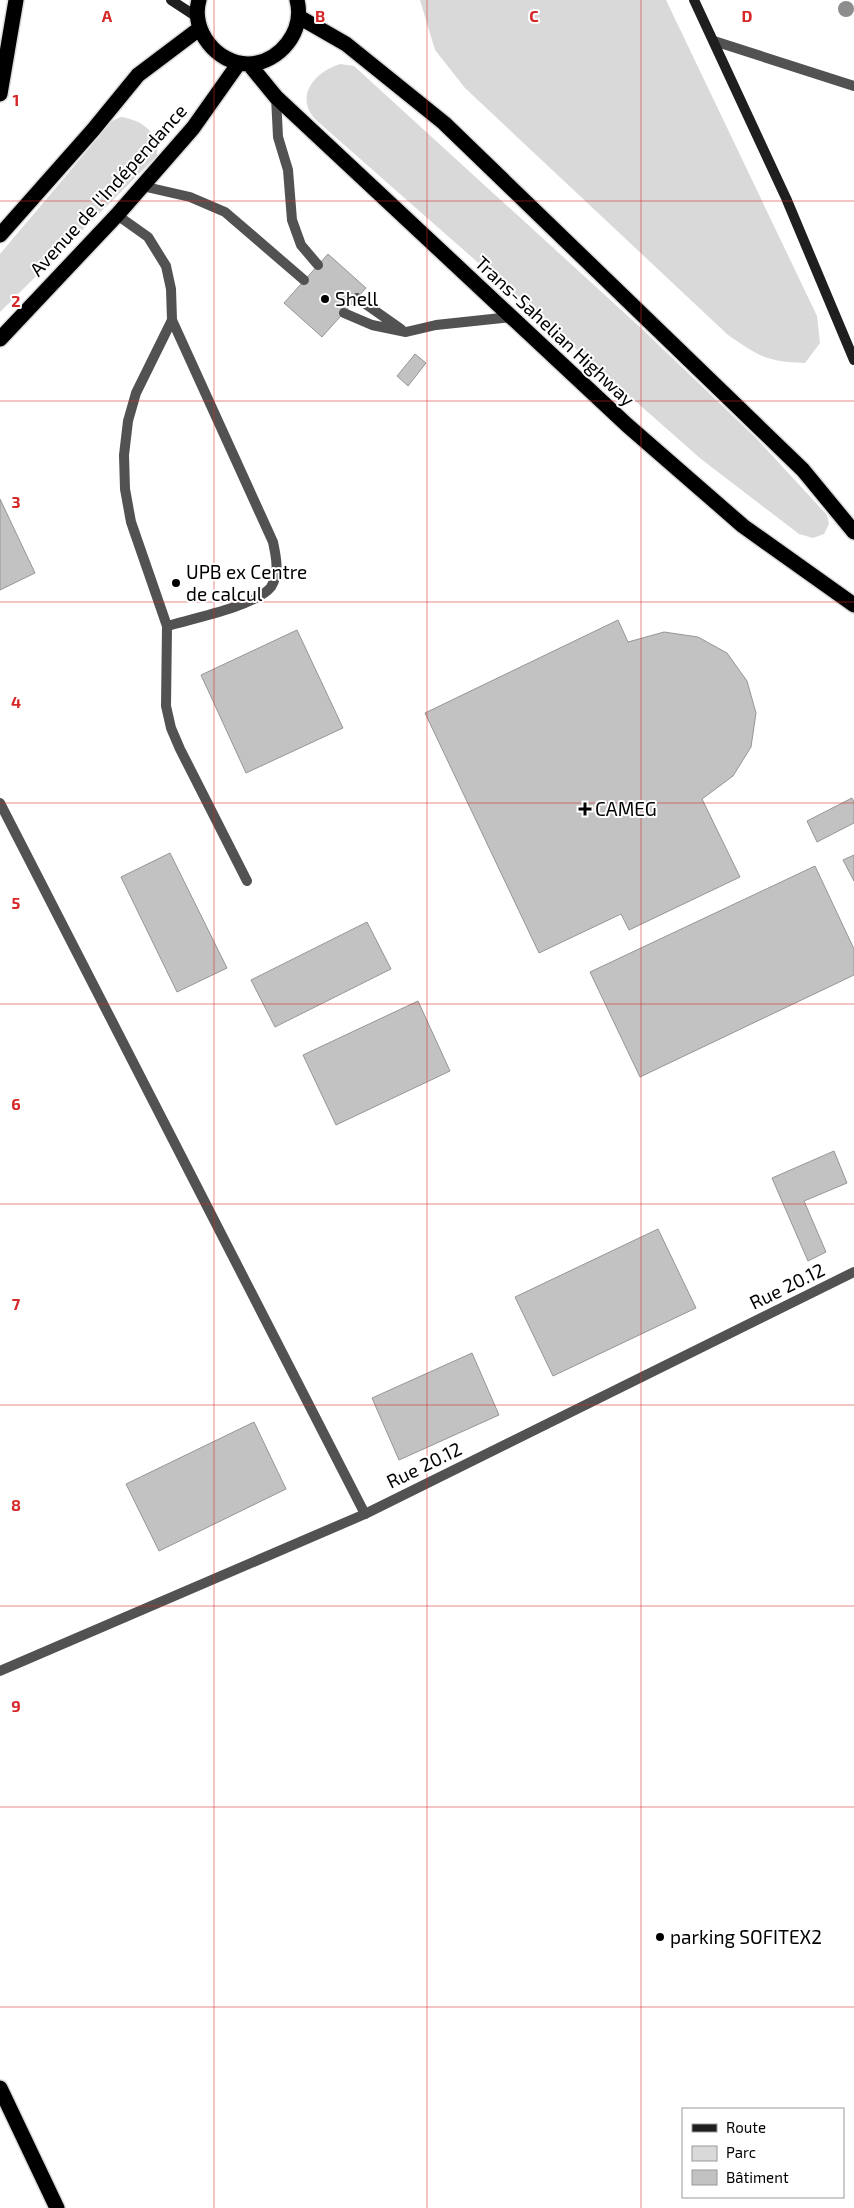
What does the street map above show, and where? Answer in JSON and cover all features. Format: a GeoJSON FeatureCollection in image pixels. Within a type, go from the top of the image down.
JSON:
{"type":"FeatureCollection","features":[{"type":"Feature","properties":{"kind":"highway"},"geometry":{"type":"LineString","coordinates":[[0,94],[16,0]]}},
{"type":"Feature","properties":{"kind":"highway"},"geometry":{"type":"LineString","coordinates":[[199,0],[198,23],[207,43],[219,54],[244,63],[267,60],[283,50],[294,35],[300,6],[444,123],[802,470],[854,532]]}},
{"type":"Feature","properties":{"kind":"highway"},"geometry":{"type":"LineString","coordinates":[[0,235],[93,130],[138,75],[198,23]]}},
{"type":"Feature","properties":{"kind":"highway","name":"Trans-Sahelian Highway"},"geometry":{"type":"LineString","coordinates":[[244,63],[276,97],[364,177],[627,425],[743,526],[854,605]]}},
{"type":"Feature","properties":{"kind":"highway","name":"Avenue de l'Indépendance"},"geometry":{"type":"LineString","coordinates":[[0,339],[117,215],[193,128],[244,63]]}},
{"type":"Feature","properties":{"kind":"highway"},"geometry":{"type":"LineString","coordinates":[[0,2088],[57,2208]]}},
{"type":"Feature","properties":{"kind":"street"},"geometry":{"type":"LineString","coordinates":[[171,0],[198,23]]}},
{"type":"Feature","properties":{"kind":"street"},"geometry":{"type":"LineString","coordinates":[[694,0],[786,198],[854,360]]}},
{"type":"Feature","properties":{"kind":"street"},"geometry":{"type":"LineString","coordinates":[[714,41],[854,86]]}},
{"type":"Feature","properties":{"kind":"street"},"geometry":{"type":"LineString","coordinates":[[276,97],[278,137],[288,170],[292,220],[301,245],[318,265]]}},
{"type":"Feature","properties":{"kind":"street"},"geometry":{"type":"LineString","coordinates":[[142,186],[190,197],[226,212],[304,280]]}},
{"type":"Feature","properties":{"kind":"street"},"geometry":{"type":"LineString","coordinates":[[117,215],[148,237],[166,266],[171,289],[172,320],[273,542],[278,567],[271,586],[252,601],[167,626]]}},
{"type":"Feature","properties":{"kind":"street"},"geometry":{"type":"LineString","coordinates":[[357,298],[406,332]]}},
{"type":"Feature","properties":{"kind":"street"},"geometry":{"type":"LineString","coordinates":[[344,313],[372,325],[406,332],[436,325],[511,317]]}},
{"type":"Feature","properties":{"kind":"street"},"geometry":{"type":"LineString","coordinates":[[172,320],[136,393],[128,421],[124,455],[125,489],[131,522],[167,626],[166,706],[171,728],[247,881]]}},
{"type":"Feature","properties":{"kind":"street"},"geometry":{"type":"LineString","coordinates":[[0,803],[365,1514]]}},
{"type":"Feature","properties":{"kind":"street","name":"Rue 20.12"},"geometry":{"type":"LineString","coordinates":[[0,1671],[365,1514],[854,1272]]}},
{"type":"Feature","properties":{"kind":"green space"},"geometry":{"type":"Polygon","coordinates":[[[420,0],[666,0],[817,316],[820,343],[805,363],[764,357],[728,335],[465,88],[435,50],[420,0]]]}},
{"type":"Feature","properties":{"kind":"green space"},"geometry":{"type":"Polygon","coordinates":[[[340,64],[354,66],[641,328],[756,438],[827,515],[829,524],[824,534],[813,538],[799,534],[701,459],[316,120],[307,103],[307,94],[310,86],[322,73],[340,64]]]}},
{"type":"Feature","properties":{"kind":"green space"},"geometry":{"type":"Polygon","coordinates":[[[121,117],[136,121],[148,129],[156,141],[157,156],[0,312],[0,254],[112,121],[121,117]]]}},
{"type":"Feature","properties":{"kind":"building"},"geometry":{"type":"Polygon","coordinates":[[[328,254],[366,288],[322,337],[284,303],[328,254]]]}},
{"type":"Feature","properties":{"kind":"building"},"geometry":{"type":"Polygon","coordinates":[[[415,354],[426,363],[408,386],[397,376],[415,354]]]}},
{"type":"Feature","properties":{"kind":"building"},"geometry":{"type":"Polygon","coordinates":[[[0,499],[35,573],[0,590],[0,499]]]}},
{"type":"Feature","properties":{"kind":"building"},"geometry":{"type":"Polygon","coordinates":[[[618,620],[628,642],[664,632],[698,637],[727,653],[747,681],[756,713],[751,747],[733,776],[702,799],[740,877],[629,930],[621,914],[539,953],[425,713],[618,620]]]}},
{"type":"Feature","properties":{"kind":"building"},"geometry":{"type":"Polygon","coordinates":[[[297,630],[343,728],[246,773],[201,675],[297,630]]]}},
{"type":"Feature","properties":{"kind":"building"},"geometry":{"type":"Polygon","coordinates":[[[852,798],[854,802],[854,823],[817,842],[807,821],[852,798]]]}},
{"type":"Feature","properties":{"kind":"building"},"geometry":{"type":"Polygon","coordinates":[[[170,853],[227,968],[177,992],[121,877],[170,853]]]}},
{"type":"Feature","properties":{"kind":"building"},"geometry":{"type":"Polygon","coordinates":[[[854,855],[854,881],[843,860],[854,855]]]}},
{"type":"Feature","properties":{"kind":"building"},"geometry":{"type":"Polygon","coordinates":[[[815,866],[854,949],[854,975],[640,1077],[590,972],[815,866]]]}},
{"type":"Feature","properties":{"kind":"building"},"geometry":{"type":"Polygon","coordinates":[[[367,922],[391,969],[275,1027],[251,980],[367,922]]]}},
{"type":"Feature","properties":{"kind":"building"},"geometry":{"type":"Polygon","coordinates":[[[418,1001],[450,1071],[336,1125],[303,1055],[418,1001]]]}},
{"type":"Feature","properties":{"kind":"building"},"geometry":{"type":"Polygon","coordinates":[[[834,1151],[847,1183],[804,1201],[826,1252],[808,1261],[772,1178],[834,1151]]]}},
{"type":"Feature","properties":{"kind":"building"},"geometry":{"type":"Polygon","coordinates":[[[658,1229],[696,1308],[553,1376],[515,1297],[658,1229]]]}},
{"type":"Feature","properties":{"kind":"building"},"geometry":{"type":"Polygon","coordinates":[[[472,1353],[499,1415],[399,1460],[372,1398],[472,1353]]]}},
{"type":"Feature","properties":{"kind":"building"},"geometry":{"type":"Polygon","coordinates":[[[254,1422],[286,1489],[159,1551],[126,1484],[254,1422]]]}},
{"type":"Feature","properties":{"kind":"place","name":"Shell"},"geometry":{"type":"Point","coordinates":[325,299]}},
{"type":"Feature","properties":{"kind":"place","name":"UPB ex Centre de calcul"},"geometry":{"type":"Point","coordinates":[176,583]}},
{"type":"Feature","properties":{"kind":"place","name":"CAMEG"},"geometry":{"type":"Point","coordinates":[585,809]}},
{"type":"Feature","properties":{"kind":"place","name":"parking SOFITEX2"},"geometry":{"type":"Point","coordinates":[660,1937]}}]}
